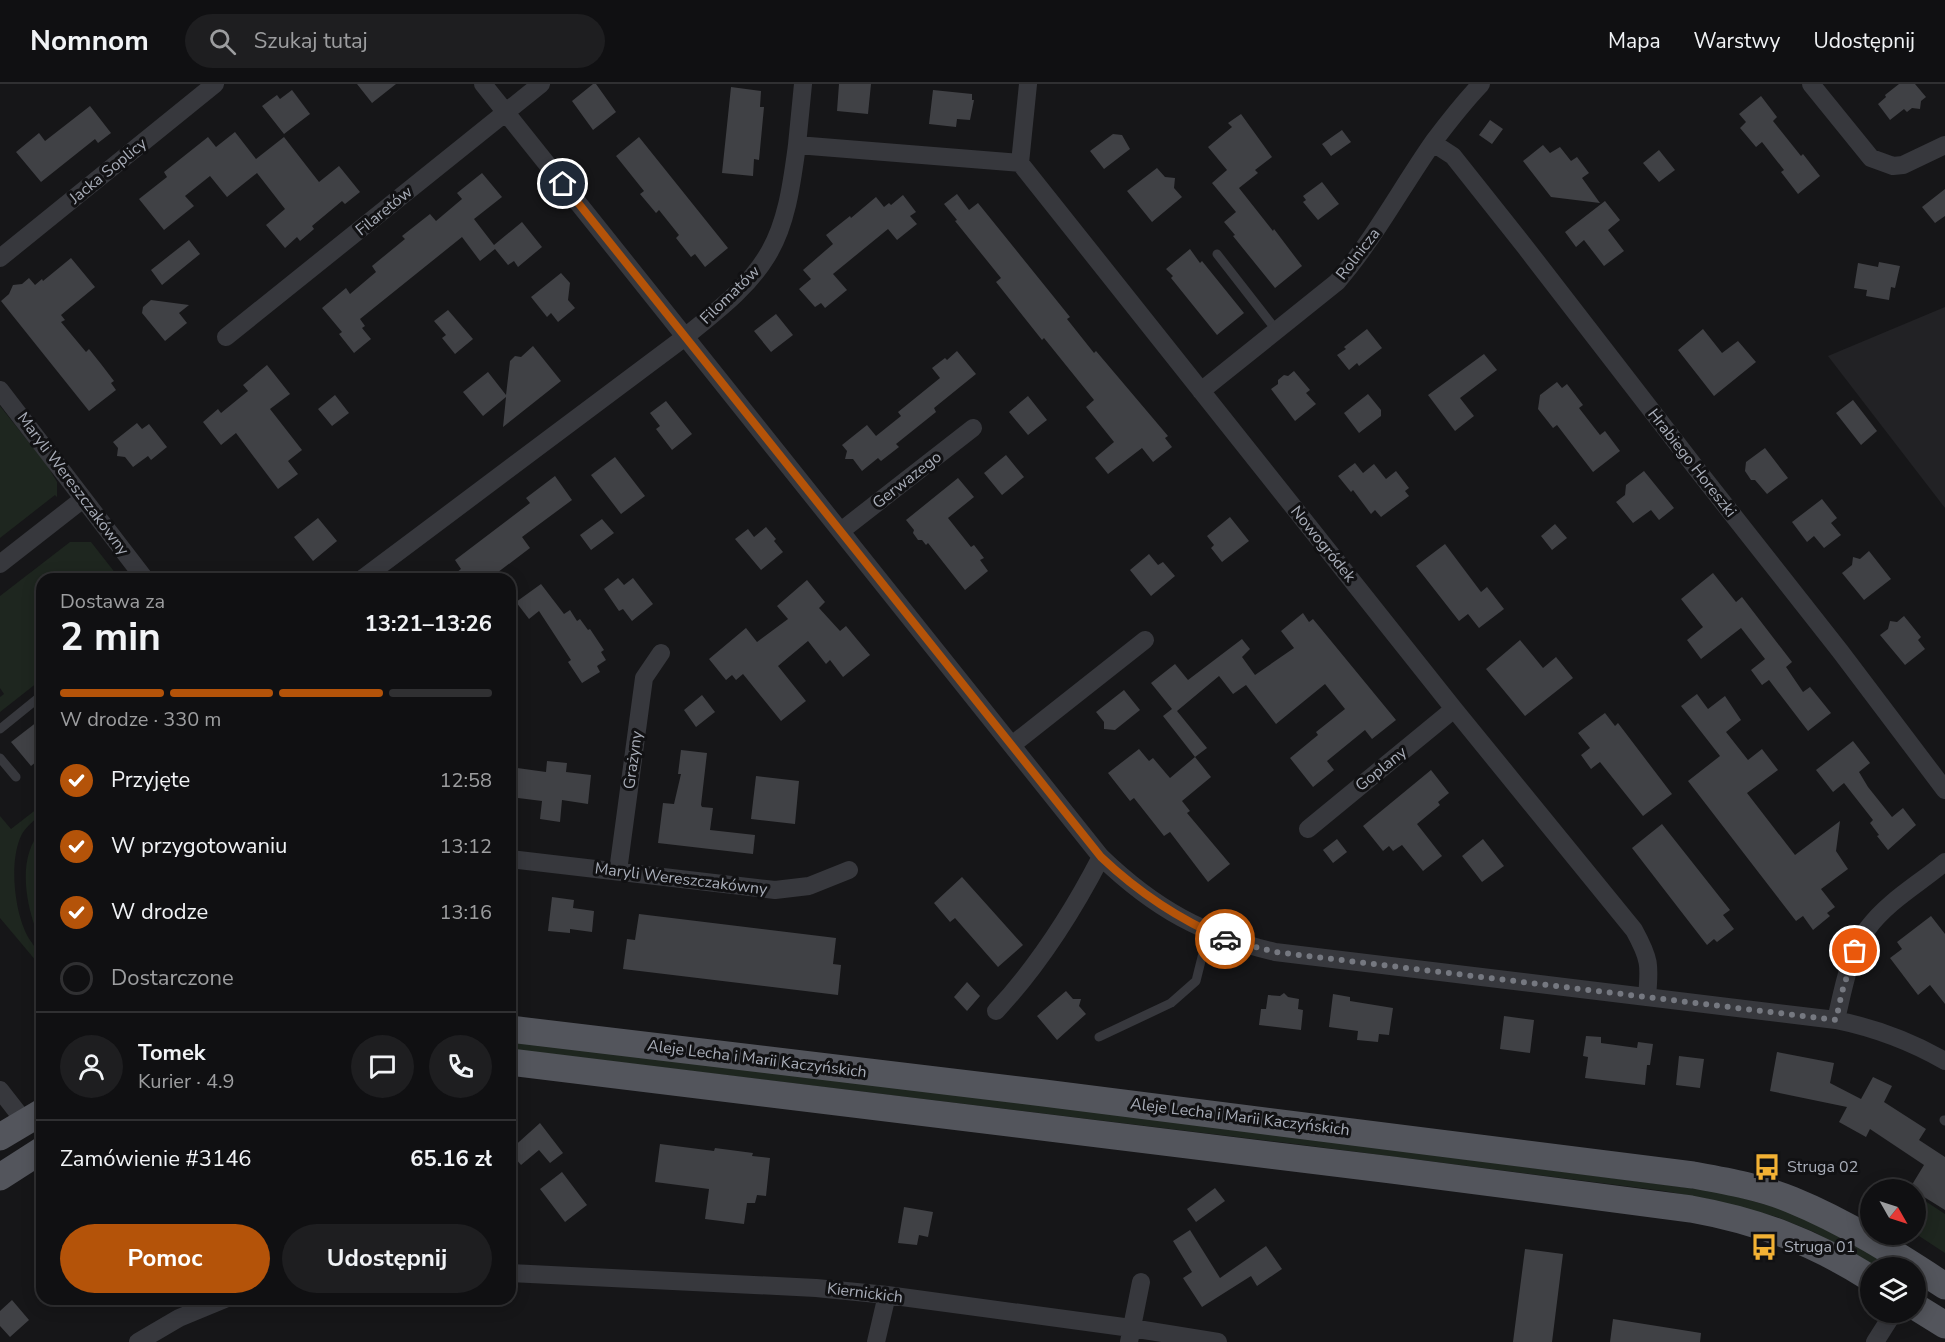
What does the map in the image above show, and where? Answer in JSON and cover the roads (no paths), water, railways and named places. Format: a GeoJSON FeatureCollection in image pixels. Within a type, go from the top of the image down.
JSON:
{"type":"FeatureCollection","features":[{"type":"Feature","properties":{"kind":"main road","name":"Aleje Lecha i Marii Kaczyńskich"},"geometry":{"type":"LineString","coordinates":[[516,1030],[1056,1094],[1693,1175],[1736,1183],[1791,1199],[1869,1239],[1945,1286]]}},
{"type":"Feature","properties":{"kind":"main road","name":"Aleje Lecha i Marii Kaczyńskich"},"geometry":{"type":"LineString","coordinates":[[516,1063],[1691,1209],[1726,1215],[1804,1241],[1860,1272]]}},
{"type":"Feature","properties":{"kind":"main road"},"geometry":{"type":"LineString","coordinates":[[0,1137],[33,1117]]}},
{"type":"Feature","properties":{"kind":"main road"},"geometry":{"type":"LineString","coordinates":[[0,1177],[36,1154]]}},
{"type":"Feature","properties":{"kind":"main road"},"geometry":{"type":"LineString","coordinates":[[1926,1313],[1945,1325]]}},
{"type":"Feature","properties":{"kind":"street","name":"Jacka Soplicy"},"geometry":{"type":"LineString","coordinates":[[0,258],[215,84]]}},
{"type":"Feature","properties":{"kind":"street"},"geometry":{"type":"LineString","coordinates":[[483,84],[1101,857],[1121,877],[1149,898],[1211,933],[1228,940],[1275,952],[1836,1020],[1897,1036],[1945,1061]]}},
{"type":"Feature","properties":{"kind":"street","name":"Filaretów"},"geometry":{"type":"LineString","coordinates":[[225,337],[541,84]]}},
{"type":"Feature","properties":{"kind":"street","name":"Filomatów"},"geometry":{"type":"LineString","coordinates":[[370,573],[685,337],[728,302],[750,280],[769,254],[784,217],[792,179],[804,84]]}},
{"type":"Feature","properties":{"kind":"street"},"geometry":{"type":"LineString","coordinates":[[797,145],[1020,164],[1028,84]]}},
{"type":"Feature","properties":{"kind":"street","name":"Rolnicza"},"geometry":{"type":"LineString","coordinates":[[1201,392],[1337,282],[1354,261],[1433,143],[1459,108],[1481,84]]}},
{"type":"Feature","properties":{"kind":"street"},"geometry":{"type":"LineString","coordinates":[[1811,84],[1871,159],[1893,166],[1903,165],[1945,146]]}},
{"type":"Feature","properties":{"kind":"street","name":"Hrabiego Horeszki"},"geometry":{"type":"LineString","coordinates":[[1433,143],[1453,156],[1519,238],[1945,790]]}},
{"type":"Feature","properties":{"kind":"street","name":"Nowogródek"},"geometry":{"type":"LineString","coordinates":[[1020,164],[1454,709],[1634,930],[1647,953],[1649,973],[1647,997]]}},
{"type":"Feature","properties":{"kind":"street","name":"Maryli Wereszczakówny"},"geometry":{"type":"LineString","coordinates":[[0,390],[140,573]]}},
{"type":"Feature","properties":{"kind":"street","name":"Gerwazego"},"geometry":{"type":"LineString","coordinates":[[841,531],[973,428]]}},
{"type":"Feature","properties":{"kind":"street"},"geometry":{"type":"LineString","coordinates":[[0,564],[83,499]]}},
{"type":"Feature","properties":{"kind":"street"},"geometry":{"type":"LineString","coordinates":[[1012,745],[1145,640]]}},
{"type":"Feature","properties":{"kind":"street","name":"Grażyny"},"geometry":{"type":"LineString","coordinates":[[618,872],[644,678],[662,653]]}},
{"type":"Feature","properties":{"kind":"street","name":"Goplany"},"geometry":{"type":"LineString","coordinates":[[1308,829],[1454,709]]}},
{"type":"Feature","properties":{"kind":"street"},"geometry":{"type":"LineString","coordinates":[[996,1011],[1018,988],[1073,910],[1101,857]]}},
{"type":"Feature","properties":{"kind":"street","name":"Maryli Wereszczakówny"},"geometry":{"type":"LineString","coordinates":[[516,860],[775,890],[809,886],[849,870]]}},
{"type":"Feature","properties":{"kind":"street"},"geometry":{"type":"LineString","coordinates":[[1836,1020],[1855,951],[1867,929],[1882,912],[1945,862]]}},
{"type":"Feature","properties":{"kind":"street"},"geometry":{"type":"LineString","coordinates":[[0,1090],[33,1117]]}},
{"type":"Feature","properties":{"kind":"street","name":"Kiernickich"},"geometry":{"type":"LineString","coordinates":[[516,1273],[816,1288],[887,1295],[1130,1335],[1218,1342]]}},
{"type":"Feature","properties":{"kind":"street"},"geometry":{"type":"LineString","coordinates":[[1130,1335],[1142,1282]]}},
{"type":"Feature","properties":{"kind":"street"},"geometry":{"type":"LineString","coordinates":[[876,1342],[887,1295]]}},
{"type":"Feature","properties":{"kind":"street"},"geometry":{"type":"LineString","coordinates":[[138,1342],[179,1318],[210,1305]]}},
{"type":"Feature","properties":{"kind":"street"},"geometry":{"type":"LineString","coordinates":[[1875,1342],[1887,1323]]}},
{"type":"Feature","properties":{"kind":"lane"},"geometry":{"type":"LineString","coordinates":[[1216,254],[1277,331]]}},
{"type":"Feature","properties":{"kind":"lane"},"geometry":{"type":"LineString","coordinates":[[0,729],[36,699]]}},
{"type":"Feature","properties":{"kind":"lane"},"geometry":{"type":"LineString","coordinates":[[0,758],[16,777]]}},
{"type":"Feature","properties":{"kind":"lane"},"geometry":{"type":"LineString","coordinates":[[1099,1037],[1171,1003],[1196,981],[1211,933]]}},
{"type":"Feature","properties":{"kind":"place","name":"Struga 02"},"geometry":{"type":"Point","coordinates":[1767,1167]}},
{"type":"Feature","properties":{"kind":"place","name":"Struga 01"},"geometry":{"type":"Point","coordinates":[1764,1247]}}]}
